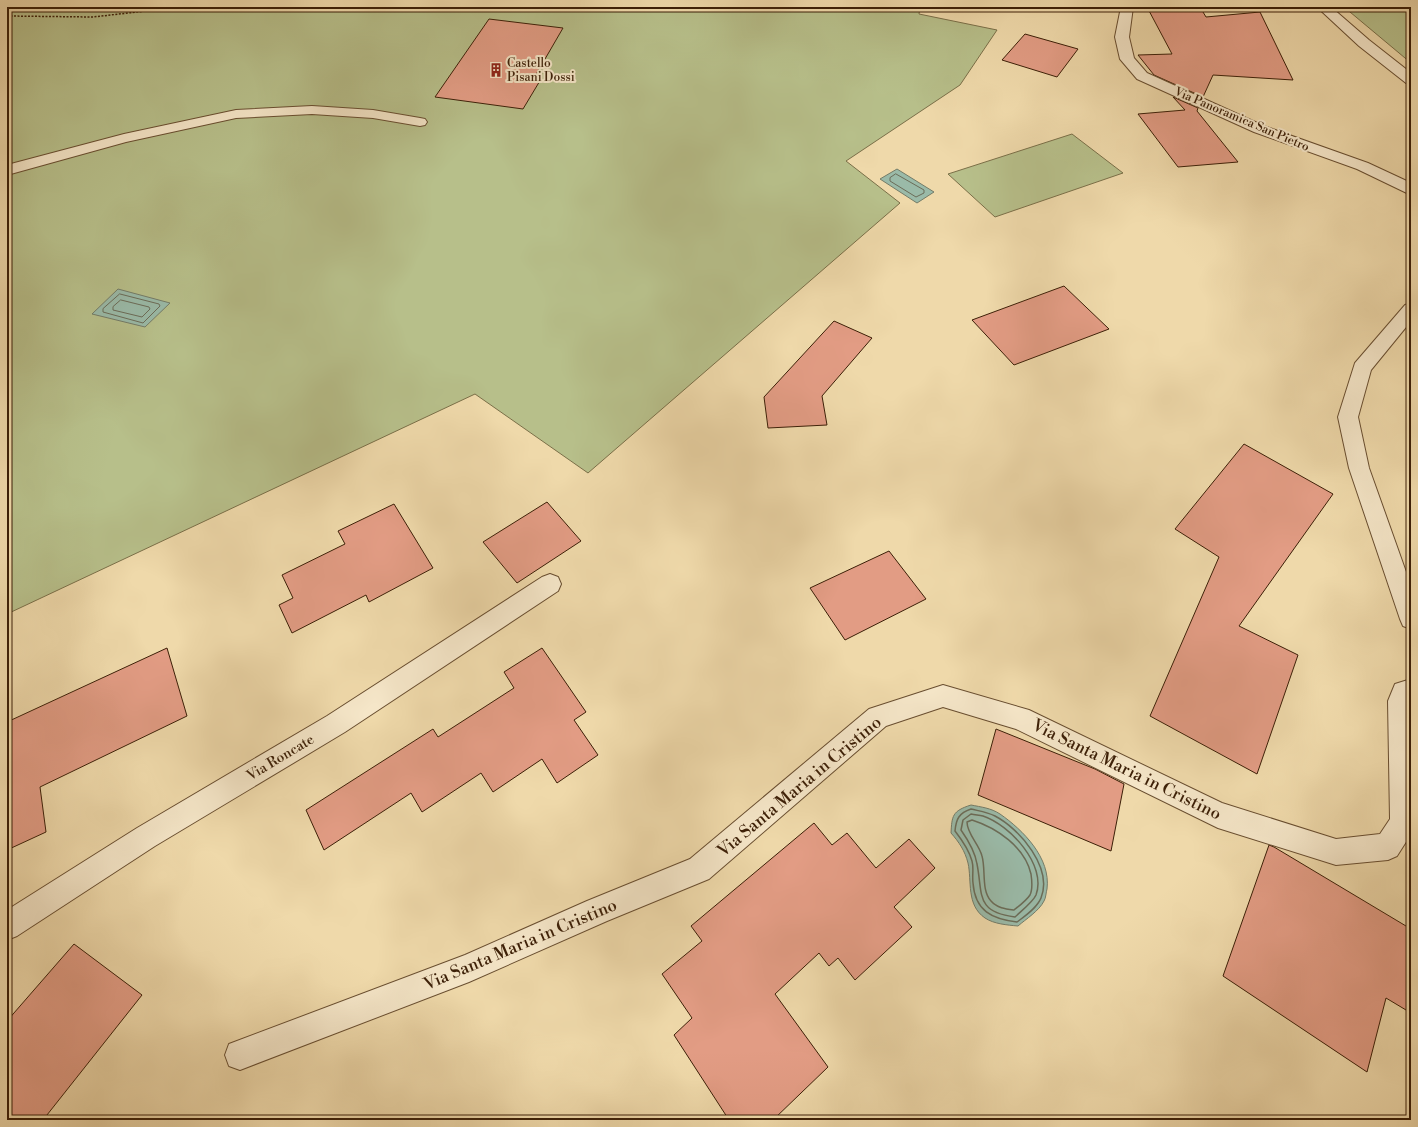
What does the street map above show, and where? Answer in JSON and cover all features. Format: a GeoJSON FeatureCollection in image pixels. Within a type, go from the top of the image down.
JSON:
{"type":"FeatureCollection","features":[{"type":"Feature","properties":{"kind":"street","name":"Via Panoramica San Pietro"},"geometry":{"type":"LineString","coordinates":[[1127,7],[1122,36],[1127,59],[1142,76],[1276,136],[1390,178],[1411,190]]}},
{"type":"Feature","properties":{"kind":"street"},"geometry":{"type":"LineString","coordinates":[[1324,7],[1364,43],[1411,80]]}},
{"type":"Feature","properties":{"kind":"street"},"geometry":{"type":"LineString","coordinates":[[7,170],[124,138],[236,114],[312,110],[373,114],[420,122]]}},
{"type":"Feature","properties":{"kind":"street"},"geometry":{"type":"LineString","coordinates":[[1411,309],[1362,368],[1348,417],[1359,468],[1411,619]]}},
{"type":"Feature","properties":{"kind":"street","name":"Via Roncate"},"geometry":{"type":"LineString","coordinates":[[7,926],[146,837],[336,724],[550,584]]}},
{"type":"Feature","properties":{"kind":"street","name":"Via Santa Maria in Cristino"},"geometry":{"type":"LineString","coordinates":[[240,1054],[469,968],[597,911],[699,869],[878,717],[943,696],[1020,718],[1218,815],[1336,852],[1388,847],[1403,822],[1400,702],[1404,692],[1411,690]]}},
{"type":"Feature","properties":{"kind":"path"},"geometry":{"type":"LineString","coordinates":[[145,12],[159,7]]}},
{"type":"Feature","properties":{"kind":"path"},"geometry":{"type":"LineString","coordinates":[[7,16],[93,17],[181,7]]}},
{"type":"Feature","properties":{"kind":"green space"},"geometry":{"type":"Polygon","coordinates":[[[7,7],[920,7],[919,14],[997,30],[960,85],[846,161],[900,203],[588,473],[475,394],[7,614],[7,7]]]}},
{"type":"Feature","properties":{"kind":"green space"},"geometry":{"type":"Polygon","coordinates":[[[1344,7],[1411,7],[1411,63],[1344,7]]]}},
{"type":"Feature","properties":{"kind":"green space"},"geometry":{"type":"Polygon","coordinates":[[[1072,134],[1123,173],[995,217],[948,174],[1072,134]]]}},
{"type":"Feature","properties":{"kind":"water"},"geometry":{"type":"Polygon","coordinates":[[[897,169],[934,192],[917,203],[880,179],[897,169]]]}},
{"type":"Feature","properties":{"kind":"water"},"geometry":{"type":"Polygon","coordinates":[[[118,289],[170,303],[145,327],[92,314],[118,289]]]}},
{"type":"Feature","properties":{"kind":"water"},"geometry":{"type":"Polygon","coordinates":[[[971,805],[993,810],[1018,828],[1034,846],[1045,866],[1047,889],[1045,900],[1036,911],[1018,926],[992,922],[979,913],[972,900],[967,859],[957,840],[951,833],[954,815],[965,807],[971,805]]]}},
{"type":"Feature","properties":{"kind":"building"},"geometry":{"type":"Polygon","coordinates":[[[1147,7],[1200,7],[1206,17],[1260,12],[1293,80],[1213,75],[1203,97],[1154,75],[1138,55],[1172,54],[1147,7]]]}},
{"type":"Feature","properties":{"kind":"building","name":"Castello Pisani Dossi"},"geometry":{"type":"Polygon","coordinates":[[[489,19],[563,28],[534,78],[541,79],[523,109],[435,97],[489,19]]]}},
{"type":"Feature","properties":{"kind":"building"},"geometry":{"type":"Polygon","coordinates":[[[1025,34],[1078,49],[1057,77],[1002,60],[1025,34]]]}},
{"type":"Feature","properties":{"kind":"building"},"geometry":{"type":"Polygon","coordinates":[[[1173,97],[1198,108],[1197,111],[1238,162],[1178,167],[1138,114],[1185,110],[1173,97]]]}},
{"type":"Feature","properties":{"kind":"building"},"geometry":{"type":"Polygon","coordinates":[[[1064,286],[1109,329],[1014,365],[972,320],[1064,286]]]}},
{"type":"Feature","properties":{"kind":"building"},"geometry":{"type":"Polygon","coordinates":[[[834,321],[872,338],[822,396],[827,425],[768,428],[764,397],[834,321]]]}},
{"type":"Feature","properties":{"kind":"building"},"geometry":{"type":"Polygon","coordinates":[[[1244,444],[1333,494],[1239,626],[1298,655],[1257,774],[1150,716],[1219,557],[1175,529],[1244,444]]]}},
{"type":"Feature","properties":{"kind":"building"},"geometry":{"type":"Polygon","coordinates":[[[547,502],[581,541],[517,583],[483,542],[547,502]]]}},
{"type":"Feature","properties":{"kind":"building"},"geometry":{"type":"Polygon","coordinates":[[[394,504],[433,568],[369,602],[366,595],[292,633],[279,605],[293,598],[282,575],[345,544],[338,531],[394,504]]]}},
{"type":"Feature","properties":{"kind":"building"},"geometry":{"type":"Polygon","coordinates":[[[889,551],[926,599],[845,640],[810,588],[889,551]]]}},
{"type":"Feature","properties":{"kind":"building"},"geometry":{"type":"Polygon","coordinates":[[[167,648],[187,716],[40,787],[46,832],[7,850],[7,722],[167,648]]]}},
{"type":"Feature","properties":{"kind":"building"},"geometry":{"type":"Polygon","coordinates":[[[542,648],[586,712],[574,720],[598,755],[557,783],[542,759],[493,792],[481,773],[422,812],[411,793],[324,850],[306,810],[433,729],[438,737],[514,688],[504,672],[542,648]]]}},
{"type":"Feature","properties":{"kind":"building"},"geometry":{"type":"Polygon","coordinates":[[[996,729],[1095,769],[1124,784],[1111,851],[978,795],[996,729]]]}},
{"type":"Feature","properties":{"kind":"building"},"geometry":{"type":"Polygon","coordinates":[[[814,823],[832,845],[847,833],[876,868],[909,839],[935,868],[894,907],[912,927],[855,980],[838,958],[829,966],[819,953],[775,994],[828,1067],[773,1120],[729,1120],[674,1035],[692,1018],[662,974],[702,941],[691,926],[814,823]]]}},
{"type":"Feature","properties":{"kind":"building"},"geometry":{"type":"Polygon","coordinates":[[[1269,845],[1411,929],[1411,1013],[1386,998],[1367,1072],[1223,976],[1269,845]]]}},
{"type":"Feature","properties":{"kind":"building"},"geometry":{"type":"Polygon","coordinates":[[[74,944],[142,995],[43,1120],[7,1120],[7,1021],[74,944]]]}},
{"type":"Feature","properties":{"kind":"place","name":"Castello Pisani Dossi"},"geometry":{"type":"Point","coordinates":[496,70]}}]}
